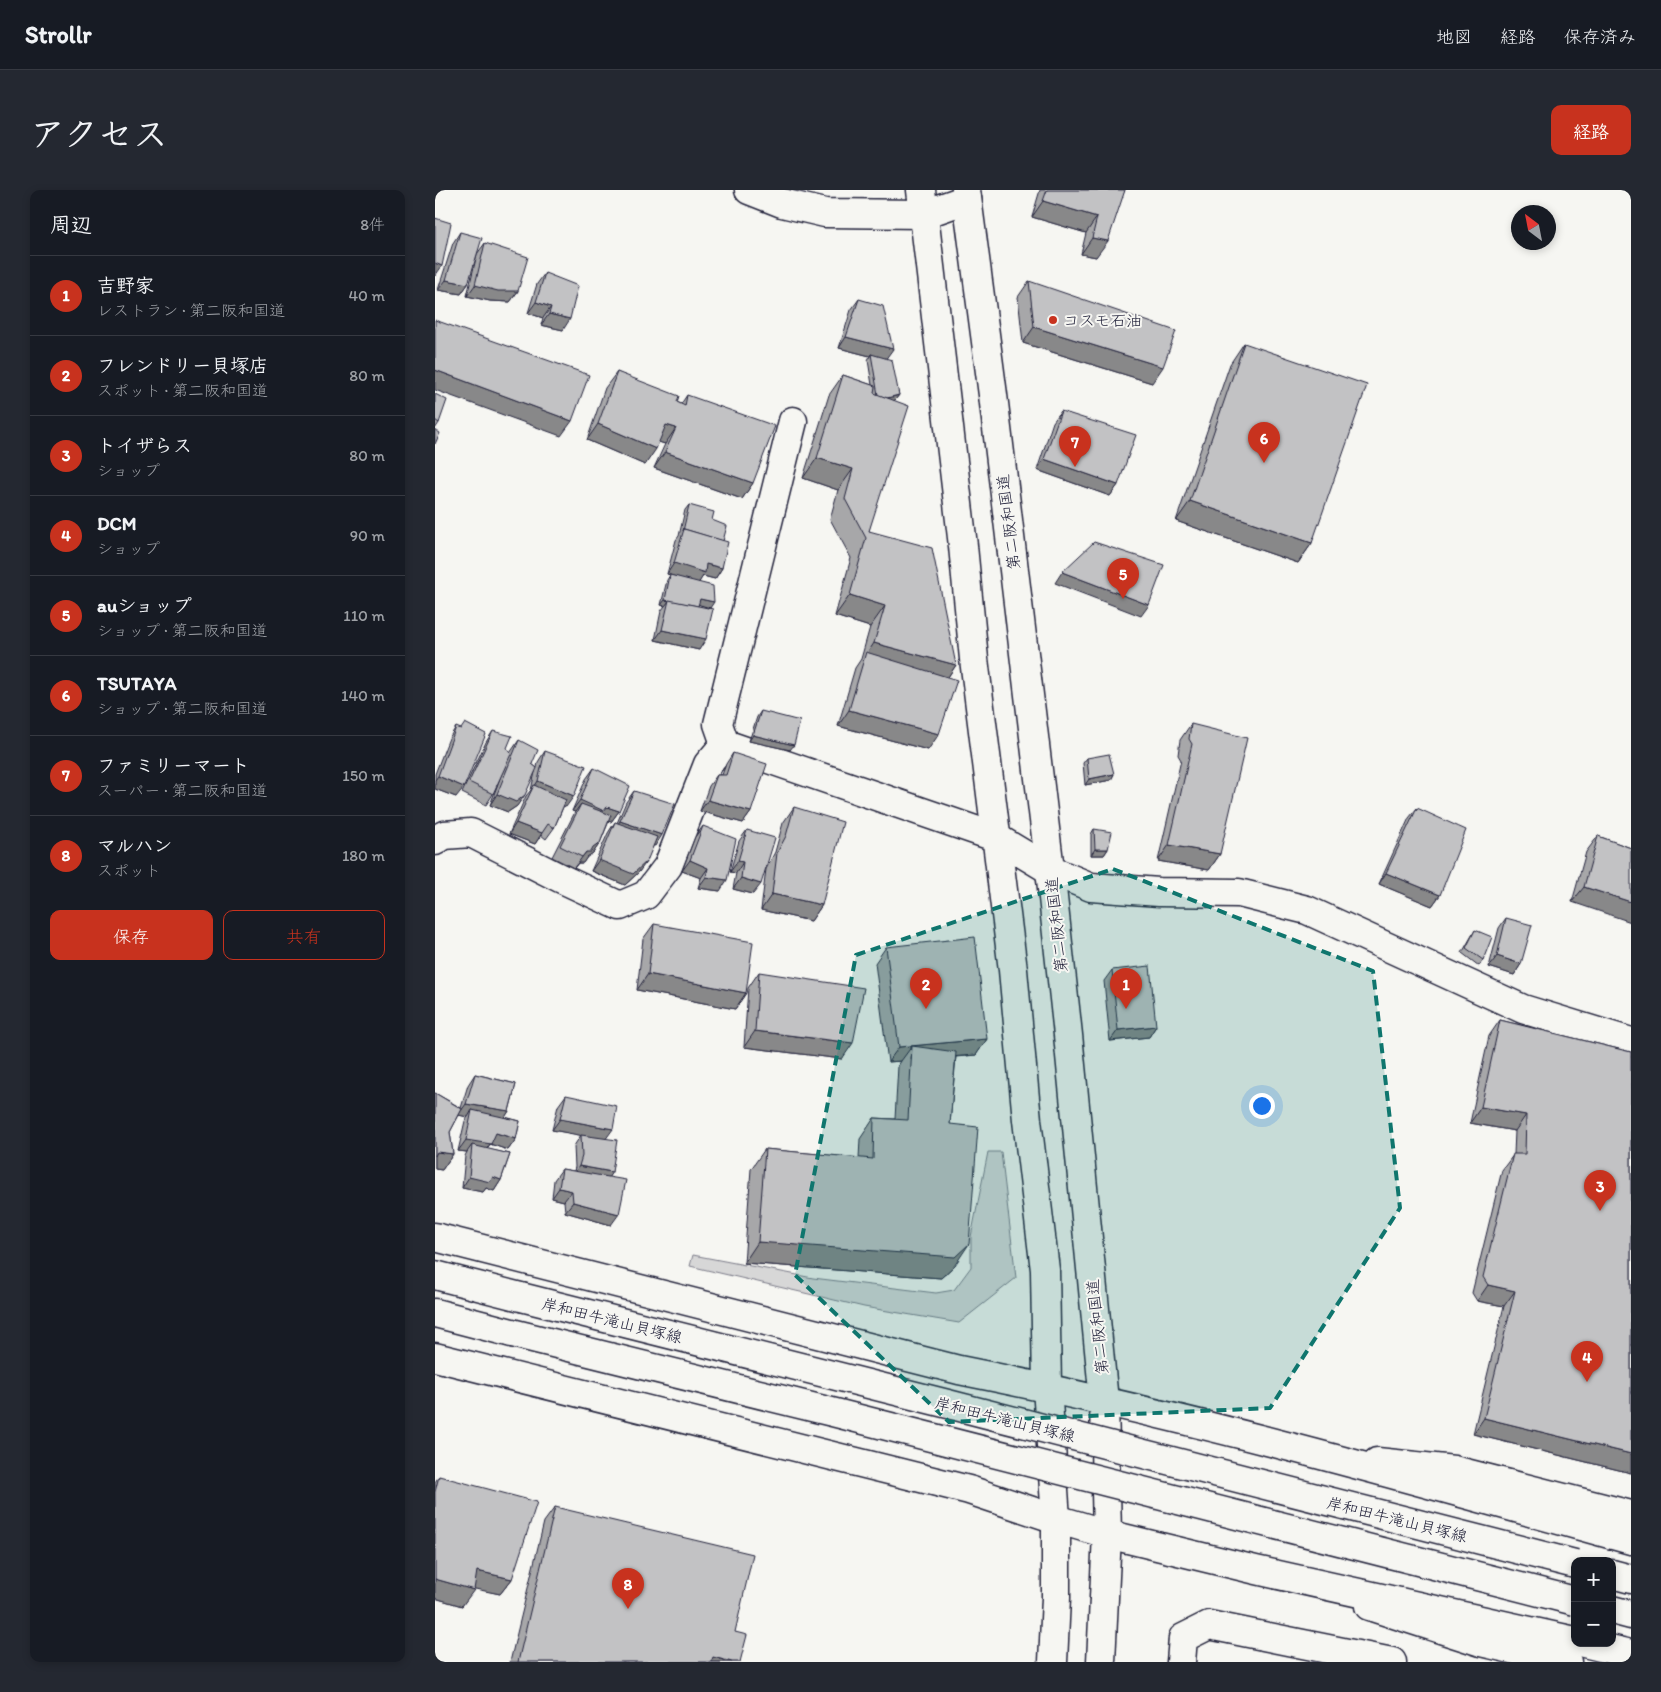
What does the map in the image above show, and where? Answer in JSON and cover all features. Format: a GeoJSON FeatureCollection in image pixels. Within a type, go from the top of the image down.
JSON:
{"type":"FeatureCollection","features":[{"type":"Feature","properties":{"kind":"main road"},"geometry":{"type":"LineString","coordinates":[[749,190],[782,203],[825,213],[922,202],[968,193]]}},
{"type":"Feature","properties":{"kind":"main road","name":"第二阪和国道"},"geometry":{"type":"LineString","coordinates":[[968,193],[1050,870],[1104,1401],[1107,1534],[1101,1662]]}},
{"type":"Feature","properties":{"kind":"main road"},"geometry":{"type":"LineString","coordinates":[[922,202],[995,837],[1013,970],[1027,1120],[1045,1270],[1047,1387],[1056,1520],[1056,1598],[1053,1662]]}},
{"type":"Feature","properties":{"kind":"main road"},"geometry":{"type":"LineString","coordinates":[[725,744],[718,724],[793,420]]}},
{"type":"Feature","properties":{"kind":"main road"},"geometry":{"type":"LineString","coordinates":[[725,744],[995,837],[1050,870],[1091,887],[1159,892],[1239,892],[1307,910],[1523,1010],[1631,1042]]}},
{"type":"Feature","properties":{"kind":"main road"},"geometry":{"type":"LineString","coordinates":[[435,841],[444,835],[471,833],[620,906],[647,895],[668,866],[708,764],[725,744]]}},
{"type":"Feature","properties":{"kind":"main road"},"geometry":{"type":"LineString","coordinates":[[435,1237],[959,1370],[1047,1387],[1336,1458],[1631,1540]]}},
{"type":"Feature","properties":{"kind":"main road","name":"岸和田牛滝山貝塚線"},"geometry":{"type":"LineString","coordinates":[[435,1275],[1571,1563]]}},
{"type":"Feature","properties":{"kind":"main road"},"geometry":{"type":"LineString","coordinates":[[435,1313],[1571,1600]]}},
{"type":"Feature","properties":{"kind":"main road"},"geometry":{"type":"LineString","coordinates":[[435,1357],[969,1490],[1056,1520],[1107,1534],[1255,1570],[1571,1640]]}},
{"type":"Feature","properties":{"kind":"main road"},"geometry":{"type":"LineString","coordinates":[[1336,1458],[1454,1470],[1631,1515]]}},
{"type":"Feature","properties":{"kind":"main road"},"geometry":{"type":"LineString","coordinates":[[1255,1570],[1481,1642],[1567,1662]]}},
{"type":"Feature","properties":{"kind":"main road"},"geometry":{"type":"LineString","coordinates":[[1616,1575],[1631,1578]]}},
{"type":"Feature","properties":{"kind":"main road"},"geometry":{"type":"LineString","coordinates":[[1616,1611],[1631,1615]]}},
{"type":"Feature","properties":{"kind":"main road"},"geometry":{"type":"LineString","coordinates":[[1181,1662],[1183,1638],[1209,1625],[1393,1662]]}},
{"type":"Feature","properties":{"kind":"main road"},"geometry":{"type":"LineString","coordinates":[[1601,1647],[1631,1654]]}},
{"type":"Feature","properties":{"kind":"highlighted area"},"geometry":{"type":"Polygon","coordinates":[[[1113,869],[1373,971],[1400,1208],[1270,1408],[949,1422],[795,1275],[856,955],[1113,869]]]}},
{"type":"Feature","properties":{"kind":"shaded area"},"geometry":{"type":"Polygon","coordinates":[[[988,1152],[1001,1152],[1016,1278],[959,1323],[864,1307],[690,1266],[693,1255],[813,1278],[936,1293],[954,1290],[971,1267],[971,1237],[988,1152]]]}},
{"type":"Feature","properties":{"kind":"building"},"geometry":{"type":"Polygon","coordinates":[[[1047,190],[1125,190],[1108,241],[1092,238],[1097,217],[1043,201],[1047,190]]]}},
{"type":"Feature","properties":{"kind":"building"},"geometry":{"type":"Polygon","coordinates":[[[435,218],[451,223],[442,266],[435,263],[435,218]]]}},
{"type":"Feature","properties":{"kind":"building"},"geometry":{"type":"Polygon","coordinates":[[[460,232],[482,238],[468,284],[446,280],[460,232]]]}},
{"type":"Feature","properties":{"kind":"building"},"geometry":{"type":"Polygon","coordinates":[[[485,243],[528,257],[518,291],[498,291],[475,285],[485,243]]]}},
{"type":"Feature","properties":{"kind":"building"},"geometry":{"type":"Polygon","coordinates":[[[545,273],[578,286],[570,319],[549,314],[551,307],[536,302],[545,273]]]}},
{"type":"Feature","properties":{"kind":"building"},"geometry":{"type":"Polygon","coordinates":[[[1029,281],[1176,331],[1163,367],[1034,327],[1029,281]]]}},
{"type":"Feature","properties":{"kind":"building"},"geometry":{"type":"Polygon","coordinates":[[[859,299],[883,306],[893,349],[846,337],[859,299]]]}},
{"type":"Feature","properties":{"kind":"building"},"geometry":{"type":"Polygon","coordinates":[[[435,320],[589,375],[572,421],[435,370],[435,320]]]}},
{"type":"Feature","properties":{"kind":"building"},"geometry":{"type":"Polygon","coordinates":[[[1244,343],[1367,385],[1312,543],[1190,501],[1244,343]]]}},
{"type":"Feature","properties":{"kind":"building"},"geometry":{"type":"Polygon","coordinates":[[[871,354],[892,360],[899,395],[887,398],[878,395],[871,354]]]}},
{"type":"Feature","properties":{"kind":"building"},"geometry":{"type":"Polygon","coordinates":[[[617,372],[679,396],[677,402],[685,406],[687,395],[775,426],[753,483],[665,452],[676,428],[666,425],[656,449],[598,424],[617,372]]]}},
{"type":"Feature","properties":{"kind":"building"},"geometry":{"type":"Polygon","coordinates":[[[843,375],[875,386],[874,393],[909,406],[869,531],[932,548],[956,665],[874,643],[885,606],[850,595],[866,538],[845,499],[853,469],[817,458],[843,375]]]}},
{"type":"Feature","properties":{"kind":"building"},"geometry":{"type":"Polygon","coordinates":[[[435,394],[447,400],[439,423],[435,420],[435,394]]]}},
{"type":"Feature","properties":{"kind":"building"},"geometry":{"type":"Polygon","coordinates":[[[1061,411],[1136,435],[1118,485],[1044,459],[1061,411]]]}},
{"type":"Feature","properties":{"kind":"building"},"geometry":{"type":"Polygon","coordinates":[[[435,430],[440,433],[435,444],[435,430]]]}},
{"type":"Feature","properties":{"kind":"building"},"geometry":{"type":"Polygon","coordinates":[[[689,505],[714,512],[712,520],[727,526],[723,541],[684,529],[683,531],[689,505]]]}},
{"type":"Feature","properties":{"kind":"building"},"geometry":{"type":"Polygon","coordinates":[[[684,529],[728,542],[722,568],[706,564],[705,573],[674,563],[684,529]]]}},
{"type":"Feature","properties":{"kind":"building"},"geometry":{"type":"Polygon","coordinates":[[[1094,542],[1164,565],[1149,605],[1062,572],[1094,542]]]}},
{"type":"Feature","properties":{"kind":"building"},"geometry":{"type":"Polygon","coordinates":[[[670,575],[713,586],[714,602],[700,599],[698,606],[665,600],[670,575]]]}},
{"type":"Feature","properties":{"kind":"building"},"geometry":{"type":"Polygon","coordinates":[[[669,600],[713,609],[706,639],[662,630],[669,600]]]}},
{"type":"Feature","properties":{"kind":"building"},"geometry":{"type":"Polygon","coordinates":[[[866,652],[957,680],[939,734],[849,710],[866,652]]]}},
{"type":"Feature","properties":{"kind":"building"},"geometry":{"type":"Polygon","coordinates":[[[761,711],[800,721],[794,745],[753,735],[761,711]]]}},
{"type":"Feature","properties":{"kind":"building"},"geometry":{"type":"Polygon","coordinates":[[[465,723],[486,734],[464,787],[438,776],[456,727],[461,729],[465,723]]]}},
{"type":"Feature","properties":{"kind":"building"},"geometry":{"type":"Polygon","coordinates":[[[1191,724],[1247,738],[1220,854],[1169,845],[1192,744],[1189,739],[1191,724]]]}},
{"type":"Feature","properties":{"kind":"building"},"geometry":{"type":"Polygon","coordinates":[[[493,731],[512,736],[507,748],[511,754],[493,794],[469,782],[493,731]]]}},
{"type":"Feature","properties":{"kind":"building"},"geometry":{"type":"Polygon","coordinates":[[[519,740],[538,750],[532,764],[537,768],[525,795],[516,802],[497,794],[519,740]]]}},
{"type":"Feature","properties":{"kind":"building"},"geometry":{"type":"Polygon","coordinates":[[[545,751],[586,766],[574,796],[538,781],[545,751]]]}},
{"type":"Feature","properties":{"kind":"building"},"geometry":{"type":"Polygon","coordinates":[[[733,753],[767,764],[751,812],[708,800],[717,775],[726,775],[733,753]]]}},
{"type":"Feature","properties":{"kind":"building"},"geometry":{"type":"Polygon","coordinates":[[[1109,754],[1114,774],[1089,779],[1087,758],[1109,754]]]}},
{"type":"Feature","properties":{"kind":"building"},"geometry":{"type":"Polygon","coordinates":[[[594,768],[630,786],[619,811],[607,807],[604,811],[580,800],[594,768]]]}},
{"type":"Feature","properties":{"kind":"building"},"geometry":{"type":"Polygon","coordinates":[[[534,785],[566,800],[554,828],[548,824],[542,833],[516,823],[534,785]]]}},
{"type":"Feature","properties":{"kind":"building"},"geometry":{"type":"Polygon","coordinates":[[[634,791],[675,804],[662,835],[620,821],[634,791]]]}},
{"type":"Feature","properties":{"kind":"building"},"geometry":{"type":"Polygon","coordinates":[[[581,804],[611,815],[600,843],[591,852],[586,852],[582,857],[560,846],[581,804]]]}},
{"type":"Feature","properties":{"kind":"building"},"geometry":{"type":"Polygon","coordinates":[[[794,807],[843,822],[822,905],[772,894],[777,853],[786,836],[794,807]]]}},
{"type":"Feature","properties":{"kind":"building"},"geometry":{"type":"Polygon","coordinates":[[[1417,808],[1466,830],[1440,895],[1386,873],[1417,808]]]}},
{"type":"Feature","properties":{"kind":"building"},"geometry":{"type":"Polygon","coordinates":[[[615,822],[657,837],[647,861],[633,874],[599,860],[615,822]]]}},
{"type":"Feature","properties":{"kind":"building"},"geometry":{"type":"Polygon","coordinates":[[[703,826],[736,839],[727,880],[706,877],[708,868],[690,860],[703,826]]]}},
{"type":"Feature","properties":{"kind":"building"},"geometry":{"type":"Polygon","coordinates":[[[1094,829],[1112,832],[1108,849],[1095,849],[1094,829]]]}},
{"type":"Feature","properties":{"kind":"building"},"geometry":{"type":"Polygon","coordinates":[[[747,830],[775,838],[761,884],[741,878],[743,862],[738,861],[747,830]]]}},
{"type":"Feature","properties":{"kind":"building"},"geometry":{"type":"Polygon","coordinates":[[[1598,836],[1631,848],[1631,902],[1584,887],[1598,836]]]}},
{"type":"Feature","properties":{"kind":"building"},"geometry":{"type":"Polygon","coordinates":[[[1506,918],[1532,925],[1521,964],[1497,956],[1506,918]]]}},
{"type":"Feature","properties":{"kind":"building"},"geometry":{"type":"Polygon","coordinates":[[[654,924],[753,942],[746,993],[648,974],[654,924]]]}},
{"type":"Feature","properties":{"kind":"building"},"geometry":{"type":"Polygon","coordinates":[[[1475,930],[1492,937],[1483,960],[1466,948],[1475,930]]]}},
{"type":"Feature","properties":{"kind":"building"},"geometry":{"type":"Polygon","coordinates":[[[975,937],[987,1039],[899,1047],[886,947],[975,937]]]}},
{"type":"Feature","properties":{"kind":"building"},"geometry":{"type":"Polygon","coordinates":[[[1150,966],[1156,1026],[1118,1030],[1112,970],[1150,966]]]}},
{"type":"Feature","properties":{"kind":"building"},"geometry":{"type":"Polygon","coordinates":[[[759,972],[864,988],[853,1043],[755,1031],[759,972]]]}},
{"type":"Feature","properties":{"kind":"building"},"geometry":{"type":"Polygon","coordinates":[[[1500,1020],[1631,1052],[1631,1454],[1484,1418],[1515,1291],[1488,1285],[1483,1277],[1513,1154],[1525,1154],[1526,1115],[1481,1107],[1500,1020]]]}},
{"type":"Feature","properties":{"kind":"building"},"geometry":{"type":"Polygon","coordinates":[[[912,1046],[956,1052],[950,1124],[978,1127],[969,1244],[955,1257],[758,1242],[765,1149],[873,1159],[874,1118],[908,1120],[912,1046]]]}},
{"type":"Feature","properties":{"kind":"building"},"geometry":{"type":"Polygon","coordinates":[[[475,1074],[516,1084],[509,1111],[466,1104],[475,1074]]]}},
{"type":"Feature","properties":{"kind":"building"},"geometry":{"type":"Polygon","coordinates":[[[435,1093],[462,1109],[450,1132],[453,1154],[437,1152],[435,1156],[435,1093]]]}},
{"type":"Feature","properties":{"kind":"building"},"geometry":{"type":"Polygon","coordinates":[[[566,1095],[617,1106],[613,1129],[560,1119],[566,1095]]]}},
{"type":"Feature","properties":{"kind":"building"},"geometry":{"type":"Polygon","coordinates":[[[472,1110],[520,1121],[516,1139],[496,1133],[491,1144],[466,1140],[472,1110]]]}},
{"type":"Feature","properties":{"kind":"building"},"geometry":{"type":"Polygon","coordinates":[[[581,1135],[617,1140],[612,1172],[579,1166],[582,1156],[581,1135]]]}},
{"type":"Feature","properties":{"kind":"building"},"geometry":{"type":"Polygon","coordinates":[[[472,1145],[510,1154],[501,1180],[493,1177],[490,1182],[469,1177],[472,1145]]]}},
{"type":"Feature","properties":{"kind":"building"},"geometry":{"type":"Polygon","coordinates":[[[562,1169],[626,1180],[619,1214],[573,1202],[572,1191],[559,1188],[562,1169]]]}},
{"type":"Feature","properties":{"kind":"building"},"geometry":{"type":"Polygon","coordinates":[[[439,1476],[537,1502],[512,1579],[477,1571],[474,1590],[435,1579],[435,1492],[439,1476]]]}},
{"type":"Feature","properties":{"kind":"building"},"geometry":{"type":"Polygon","coordinates":[[[555,1507],[753,1554],[735,1632],[747,1635],[740,1662],[713,1657],[711,1662],[518,1662],[555,1507]]]}},
{"type":"Feature","properties":{"kind":"place","name":"コスモ石油"},"geometry":{"type":"Point","coordinates":[1053,320]}},
{"type":"Feature","properties":{"kind":"place","name":"TSUTAYA"},"geometry":{"type":"Point","coordinates":[1264,463]}},
{"type":"Feature","properties":{"kind":"place","name":"ファミリーマート"},"geometry":{"type":"Point","coordinates":[1075,467]}},
{"type":"Feature","properties":{"kind":"place","name":"auショップ"},"geometry":{"type":"Point","coordinates":[1123,599]}},
{"type":"Feature","properties":{"kind":"place","name":"フレンドリー貝塚店"},"geometry":{"type":"Point","coordinates":[926,1009]}},
{"type":"Feature","properties":{"kind":"place","name":"吉野家"},"geometry":{"type":"Point","coordinates":[1126,1009]}},
{"type":"Feature","properties":{"kind":"place","name":"トイザらス"},"geometry":{"type":"Point","coordinates":[1600,1211]}},
{"type":"Feature","properties":{"kind":"place","name":"DCM"},"geometry":{"type":"Point","coordinates":[1587,1382]}},
{"type":"Feature","properties":{"kind":"place","name":"マルハン"},"geometry":{"type":"Point","coordinates":[628,1609]}}]}
